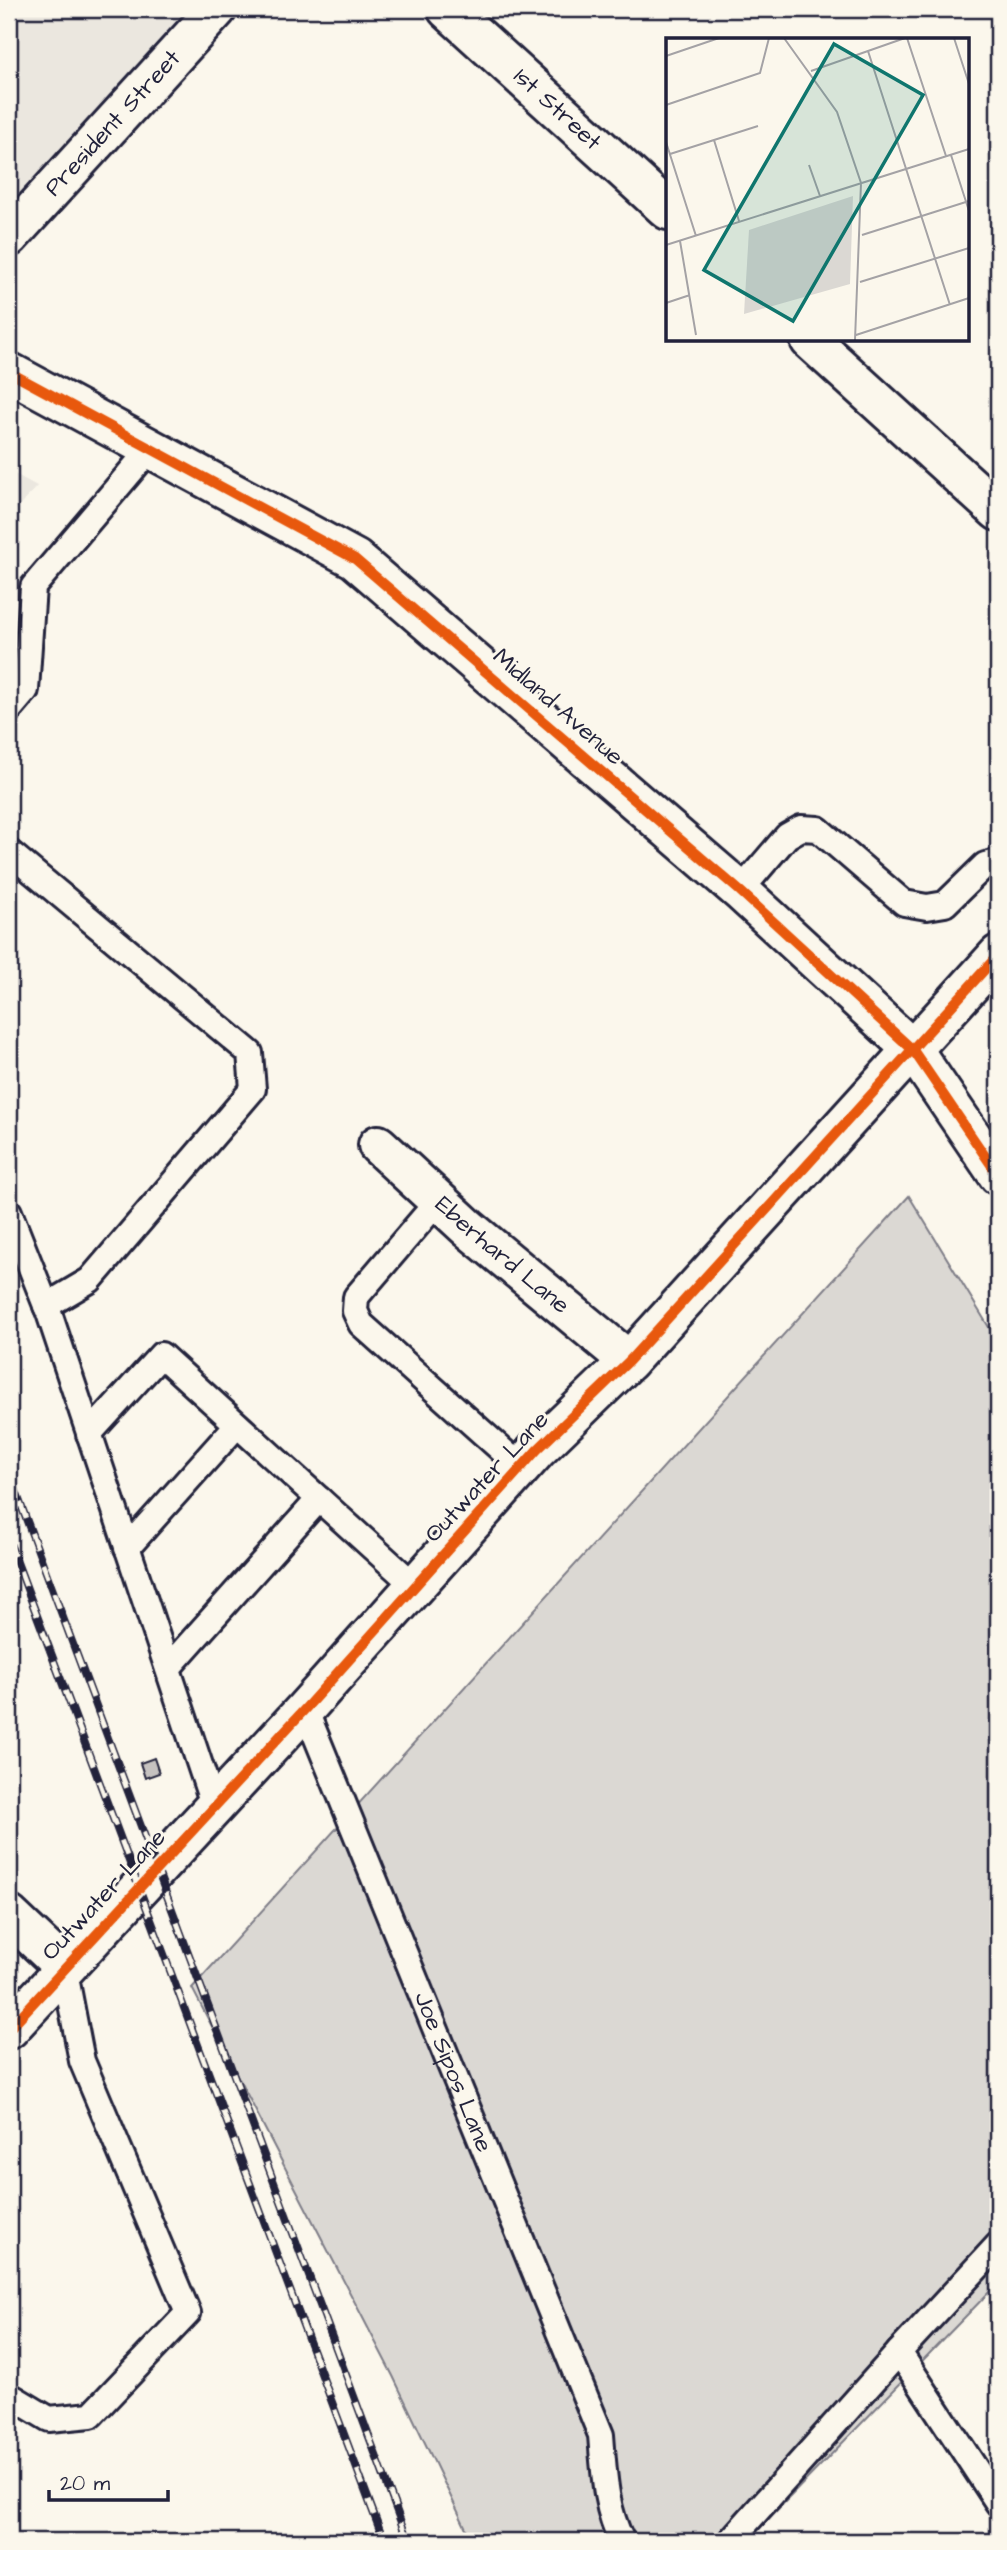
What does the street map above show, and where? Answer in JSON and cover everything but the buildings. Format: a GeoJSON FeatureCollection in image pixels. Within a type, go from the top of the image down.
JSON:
{"type":"FeatureCollection","features":[{"type":"Feature","properties":{"kind":"street","name":"President Street"},"geometry":{"type":"LineString","coordinates":[[9,237],[217,9]]}},
{"type":"Feature","properties":{"kind":"street","name":"1st Street"},"geometry":{"type":"LineString","coordinates":[[447,9],[666,209]]}},
{"type":"Feature","properties":{"kind":"street"},"geometry":{"type":"LineString","coordinates":[[811,341],[998,511]]}},
{"type":"Feature","properties":{"kind":"street","name":"Midland Avenue"},"geometry":{"type":"LineString","coordinates":[[9,372],[355,559],[740,891],[913,1050],[998,1175]]}},
{"type":"Feature","properties":{"kind":"street","name":"Outwater Lane"},"geometry":{"type":"LineString","coordinates":[[9,2029],[64,1966],[139,1890],[305,1709],[522,1468],[629,1361],[998,955]]}},
{"type":"Feature","properties":{"kind":"street","name":"Eberhard Lane"},"geometry":{"type":"LineString","coordinates":[[378,1145],[438,1201],[629,1361]]}},
{"type":"Feature","properties":{"kind":"street"},"geometry":{"type":"LineString","coordinates":[[9,1915],[64,1966]]}},
{"type":"Feature","properties":{"kind":"lane"},"geometry":{"type":"LineString","coordinates":[[9,710],[26,690],[33,587],[150,449]]}},
{"type":"Feature","properties":{"kind":"lane"},"geometry":{"type":"LineString","coordinates":[[740,891],[787,836],[801,828],[818,830],[904,903],[927,907],[945,904],[985,865],[998,862]]}},
{"type":"Feature","properties":{"kind":"lane"},"geometry":{"type":"LineString","coordinates":[[9,852],[250,1053],[253,1090],[90,1280],[46,1306]]}},
{"type":"Feature","properties":{"kind":"lane"},"geometry":{"type":"LineString","coordinates":[[438,1201],[356,1297],[355,1311],[361,1324],[522,1468]]}},
{"type":"Feature","properties":{"kind":"lane"},"geometry":{"type":"LineString","coordinates":[[9,1212],[46,1306],[214,1807]]}},
{"type":"Feature","properties":{"kind":"lane"},"geometry":{"type":"LineString","coordinates":[[89,1434],[160,1355],[415,1586]]}},
{"type":"Feature","properties":{"kind":"lane"},"geometry":{"type":"LineString","coordinates":[[127,1548],[237,1425]]}},
{"type":"Feature","properties":{"kind":"lane"},"geometry":{"type":"LineString","coordinates":[[167,1668],[318,1499]]}},
{"type":"Feature","properties":{"kind":"lane","name":"Joe Sipos Lane"},"geometry":{"type":"LineString","coordinates":[[305,1709],[601,2435],[605,2489],[614,2525],[622,2541]]}},
{"type":"Feature","properties":{"kind":"lane"},"geometry":{"type":"LineString","coordinates":[[9,2395],[49,2419],[90,2415],[188,2313],[82,2061],[64,1966]]}},
{"type":"Feature","properties":{"kind":"lane"},"geometry":{"type":"LineString","coordinates":[[730,2541],[998,2245]]}},
{"type":"Feature","properties":{"kind":"lane"},"geometry":{"type":"LineString","coordinates":[[899,2352],[998,2503]]}},
{"type":"Feature","properties":{"kind":"shaded area"},"geometry":{"type":"Polygon","coordinates":[[[9,9],[222,9],[9,244],[9,9]]]}},
{"type":"Feature","properties":{"kind":"shaded area"},"geometry":{"type":"Polygon","coordinates":[[[9,471],[37,486],[9,518],[9,471]]]}},
{"type":"Feature","properties":{"kind":"shaded area"},"geometry":{"type":"Polygon","coordinates":[[[909,1196],[998,1342],[998,2283],[747,2541],[472,2541],[393,2376],[192,1988],[909,1196]]]}},
{"type":"Feature","properties":{"kind":"railway"},"geometry":{"type":"LineString","coordinates":[[9,1473],[408,2541]]}},
{"type":"Feature","properties":{"kind":"railway"},"geometry":{"type":"LineString","coordinates":[[9,1541],[384,2541]]}},
{"type":"Feature","properties":{"kind":"cycle path"},"geometry":{"type":"LineString","coordinates":[[9,372],[355,559],[740,891],[913,1050],[998,1175]]}},
{"type":"Feature","properties":{"kind":"cycle path"},"geometry":{"type":"LineString","coordinates":[[9,2029],[305,1709],[537,1450],[629,1361],[998,955]]}}]}
